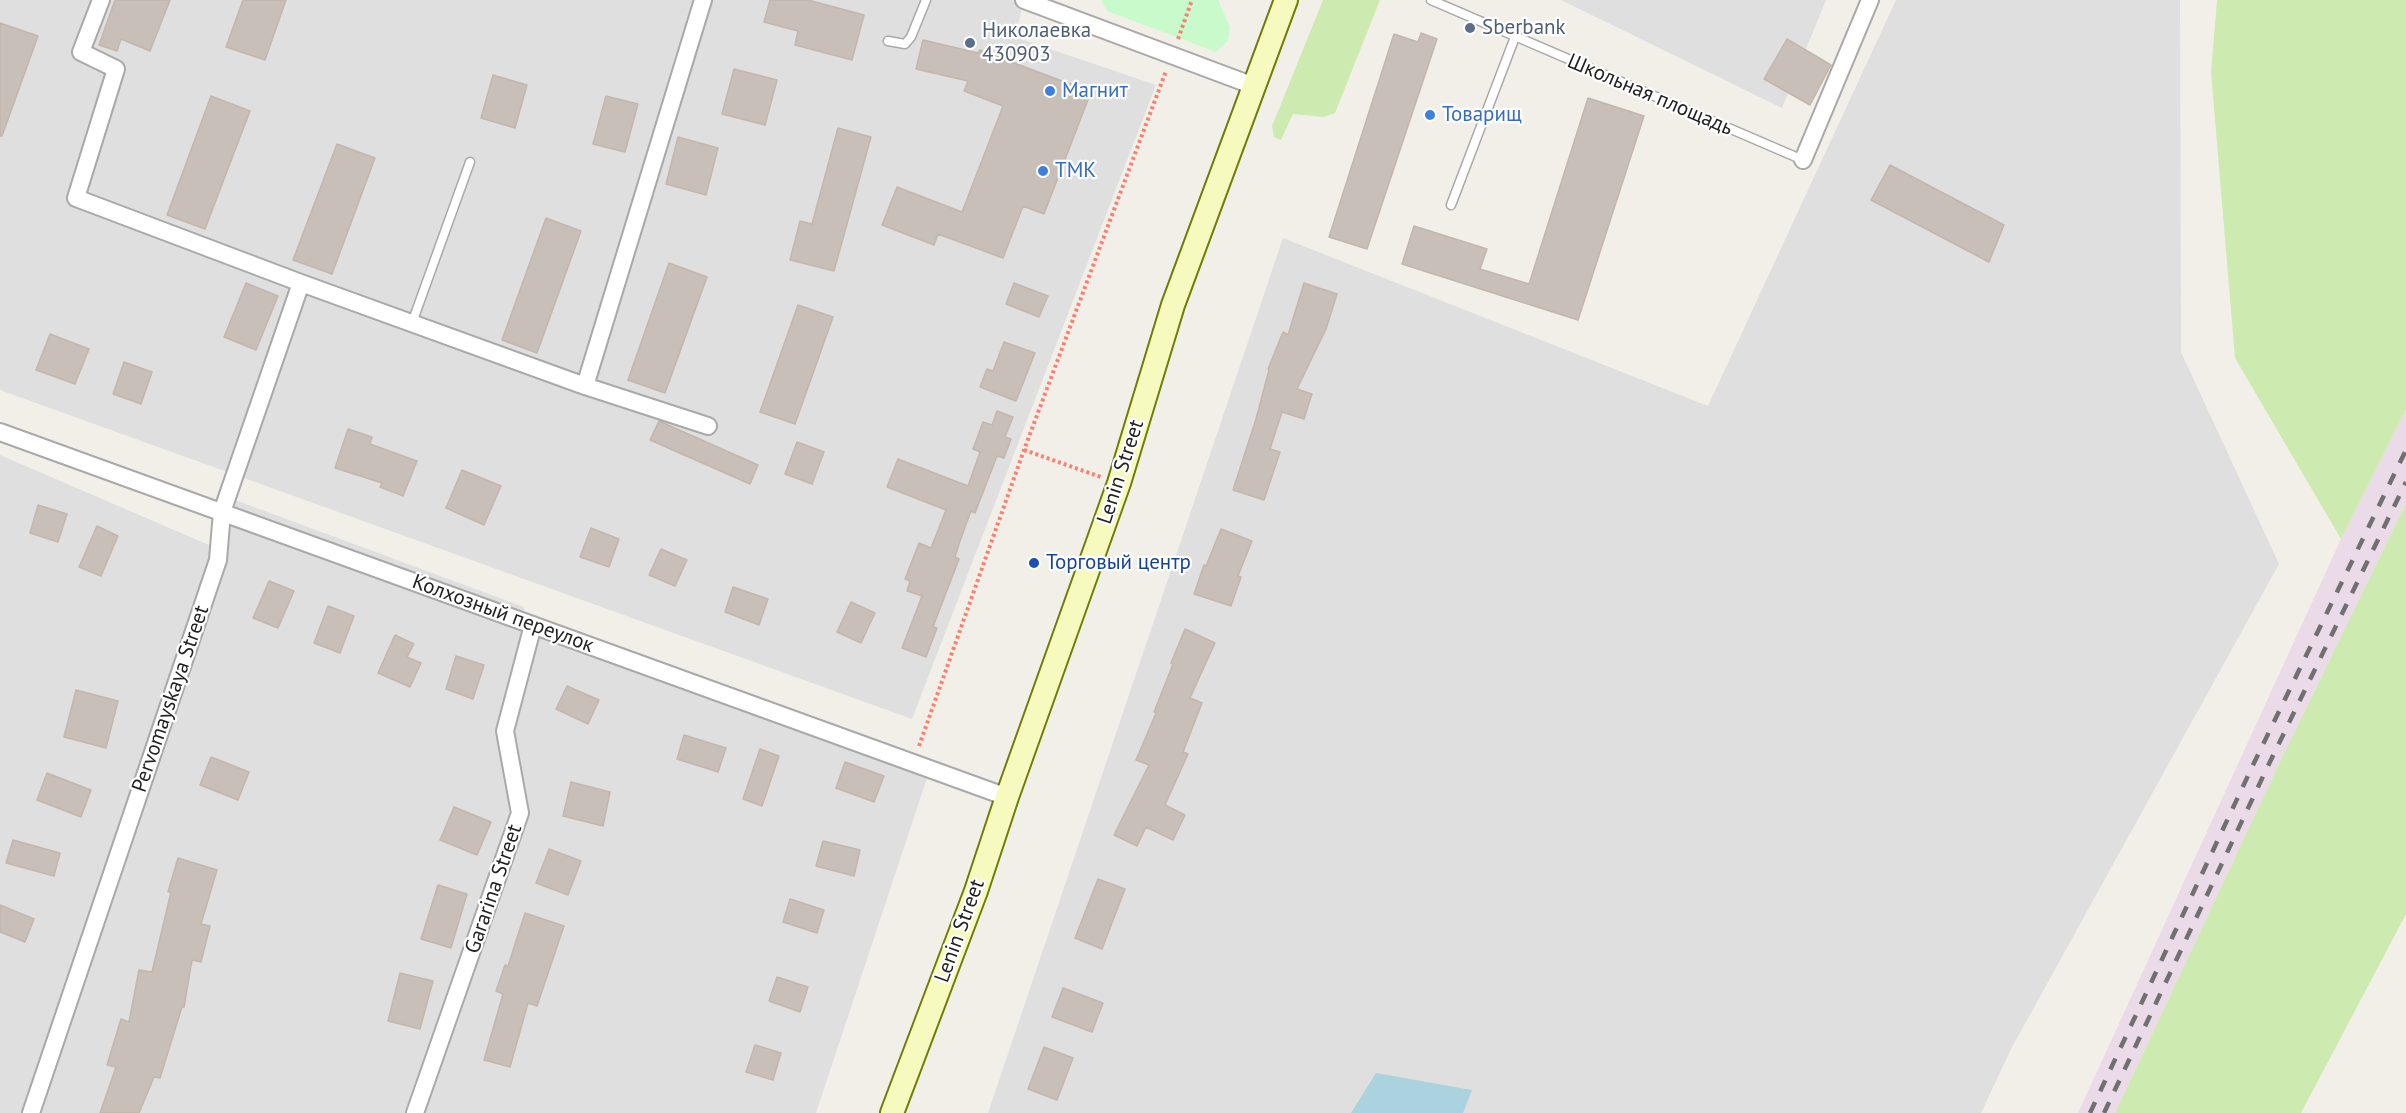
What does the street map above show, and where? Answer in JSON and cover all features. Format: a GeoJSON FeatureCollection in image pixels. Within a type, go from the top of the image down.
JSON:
{"type":"FeatureCollection","features":[{"type":"Feature","properties":{"kind":"main road","name":"Lenin Street"},"geometry":{"type":"LineString","coordinates":[[892,1113],[976,891],[1007,797],[1119,483],[1173,305],[1286,0]]}},
{"type":"Feature","properties":{"kind":"street"},"geometry":{"type":"LineString","coordinates":[[101,0],[81,52],[116,69],[76,198],[585,386],[708,426]]}},
{"type":"Feature","properties":{"kind":"street"},"geometry":{"type":"LineString","coordinates":[[585,386],[703,0]]}},
{"type":"Feature","properties":{"kind":"street"},"geometry":{"type":"LineString","coordinates":[[1024,0],[1254,86]]}},
{"type":"Feature","properties":{"kind":"street"},"geometry":{"type":"LineString","coordinates":[[1803,160],[1870,0]]}},
{"type":"Feature","properties":{"kind":"street","name":"Pervomayskaya Street"},"geometry":{"type":"LineString","coordinates":[[31,1113],[218,560],[222,512],[301,283]]}},
{"type":"Feature","properties":{"kind":"street","name":"Колхозный переулок"},"geometry":{"type":"LineString","coordinates":[[0,432],[1007,797]]}},
{"type":"Feature","properties":{"kind":"street","name":"Gararina Street"},"geometry":{"type":"LineString","coordinates":[[415,1113],[520,813],[505,731],[533,625]]}},
{"type":"Feature","properties":{"kind":"lane"},"geometry":{"type":"LineString","coordinates":[[888,41],[905,44],[911,37],[926,0]]}},
{"type":"Feature","properties":{"kind":"lane","name":"Школьная площадь"},"geometry":{"type":"LineString","coordinates":[[1431,0],[1803,160]]}},
{"type":"Feature","properties":{"kind":"lane"},"geometry":{"type":"LineString","coordinates":[[1451,205],[1515,37]]}},
{"type":"Feature","properties":{"kind":"lane"},"geometry":{"type":"LineString","coordinates":[[412,323],[470,162]]}},
{"type":"Feature","properties":{"kind":"path"},"geometry":{"type":"LineString","coordinates":[[913,763],[1024,450],[1192,0]]}},
{"type":"Feature","properties":{"kind":"path"},"geometry":{"type":"LineString","coordinates":[[1024,450],[1119,483]]}},
{"type":"Feature","properties":{"kind":"shaded area"},"geometry":{"type":"Polygon","coordinates":[[[0,0],[1024,0],[1015,37],[1156,85],[912,719],[0,390],[0,0]]]}},
{"type":"Feature","properties":{"kind":"shaded area"},"geometry":{"type":"Polygon","coordinates":[[[1561,0],[1826,0],[1782,108],[1561,0]]]}},
{"type":"Feature","properties":{"kind":"shaded area"},"geometry":{"type":"Polygon","coordinates":[[[1896,0],[2180,0],[2181,352],[2279,564],[2011,1049],[1981,1113],[988,1113],[1283,238],[1708,406],[1896,0]]]}},
{"type":"Feature","properties":{"kind":"shaded area"},"geometry":{"type":"Polygon","coordinates":[[[2406,409],[2406,503],[2276,770],[2115,1113],[2078,1113],[2341,539],[2406,409]]]}},
{"type":"Feature","properties":{"kind":"shaded area"},"geometry":{"type":"Polygon","coordinates":[[[0,455],[209,545],[227,497],[524,607],[522,642],[531,617],[931,766],[816,1113],[0,1113],[0,455]]]}},
{"type":"Feature","properties":{"kind":"green space"},"geometry":{"type":"Polygon","coordinates":[[[1101,0],[1218,0],[1230,27],[1228,41],[1216,52],[1107,11],[1101,0]]]}},
{"type":"Feature","properties":{"kind":"green space"},"geometry":{"type":"Polygon","coordinates":[[[1323,0],[1380,0],[1335,113],[1324,117],[1293,114],[1281,140],[1274,137],[1272,126],[1323,0]]]}},
{"type":"Feature","properties":{"kind":"green space"},"geometry":{"type":"Polygon","coordinates":[[[2217,0],[2406,0],[2406,409],[2341,539],[2235,358],[2211,72],[2217,0]]]}},
{"type":"Feature","properties":{"kind":"green space"},"geometry":{"type":"Polygon","coordinates":[[[2406,503],[2406,914],[2301,1113],[2115,1113],[2276,770],[2406,503]]]}},
{"type":"Feature","properties":{"kind":"water"},"geometry":{"type":"Polygon","coordinates":[[[1376,1073],[1472,1090],[1463,1113],[1351,1113],[1376,1073]]]}},
{"type":"Feature","properties":{"kind":"building"},"geometry":{"type":"Polygon","coordinates":[[[115,0],[170,0],[150,51],[121,39],[117,51],[99,45],[115,0]]]}},
{"type":"Feature","properties":{"kind":"building"},"geometry":{"type":"Polygon","coordinates":[[[243,0],[286,0],[265,60],[226,47],[243,0]]]}},
{"type":"Feature","properties":{"kind":"building"},"geometry":{"type":"Polygon","coordinates":[[[770,0],[808,0],[864,15],[852,60],[795,45],[798,31],[764,22],[770,0]]]}},
{"type":"Feature","properties":{"kind":"building"},"geometry":{"type":"Polygon","coordinates":[[[0,23],[38,36],[2,136],[0,136],[0,23]]]}},
{"type":"Feature","properties":{"kind":"building"},"geometry":{"type":"Polygon","coordinates":[[[1421,33],[1437,39],[1367,249],[1329,237],[1394,34],[1418,42],[1421,33]]]}},
{"type":"Feature","properties":{"kind":"building"},"geometry":{"type":"Polygon","coordinates":[[[1787,39],[1831,65],[1810,105],[1764,79],[1787,39]]]}},
{"type":"Feature","properties":{"kind":"building"},"geometry":{"type":"Polygon","coordinates":[[[923,40],[978,53],[980,50],[1091,92],[1044,214],[1023,206],[1003,258],[938,234],[934,245],[882,225],[897,187],[962,212],[1003,106],[964,91],[968,81],[916,69],[923,40]]]}},
{"type":"Feature","properties":{"kind":"building"},"geometry":{"type":"Polygon","coordinates":[[[734,69],[777,80],[765,125],[722,114],[734,69]]]}},
{"type":"Feature","properties":{"kind":"building"},"geometry":{"type":"Polygon","coordinates":[[[493,75],[527,85],[515,128],[481,118],[493,75]]]}},
{"type":"Feature","properties":{"kind":"building"},"geometry":{"type":"Polygon","coordinates":[[[211,96],[250,111],[205,229],[167,215],[211,96]]]}},
{"type":"Feature","properties":{"kind":"building"},"geometry":{"type":"Polygon","coordinates":[[[606,96],[638,104],[625,152],[593,144],[606,96]]]}},
{"type":"Feature","properties":{"kind":"building"},"geometry":{"type":"Polygon","coordinates":[[[1588,98],[1644,116],[1578,320],[1402,264],[1414,226],[1487,249],[1480,269],[1529,284],[1588,98]]]}},
{"type":"Feature","properties":{"kind":"building"},"geometry":{"type":"Polygon","coordinates":[[[838,128],[871,137],[834,271],[790,260],[800,221],[812,224],[838,128]]]}},
{"type":"Feature","properties":{"kind":"building"},"geometry":{"type":"Polygon","coordinates":[[[678,137],[718,148],[706,195],[666,184],[678,137]]]}},
{"type":"Feature","properties":{"kind":"building"},"geometry":{"type":"Polygon","coordinates":[[[337,144],[375,158],[332,274],[293,260],[337,144]]]}},
{"type":"Feature","properties":{"kind":"building"},"geometry":{"type":"Polygon","coordinates":[[[1890,165],[2004,225],[1989,262],[1871,200],[1890,165]]]}},
{"type":"Feature","properties":{"kind":"building"},"geometry":{"type":"Polygon","coordinates":[[[546,218],[581,231],[537,353],[502,340],[546,218]]]}},
{"type":"Feature","properties":{"kind":"building"},"geometry":{"type":"Polygon","coordinates":[[[669,263],[707,277],[665,393],[628,380],[669,263]]]}},
{"type":"Feature","properties":{"kind":"building"},"geometry":{"type":"Polygon","coordinates":[[[246,283],[278,296],[256,350],[224,337],[246,283]]]}},
{"type":"Feature","properties":{"kind":"building"},"geometry":{"type":"Polygon","coordinates":[[[1014,283],[1048,296],[1039,317],[1006,304],[1014,283]]]}},
{"type":"Feature","properties":{"kind":"building"},"geometry":{"type":"Polygon","coordinates":[[[1304,283],[1337,294],[1326,329],[1297,389],[1312,394],[1304,419],[1282,412],[1270,449],[1280,452],[1264,500],[1233,490],[1256,419],[1268,369],[1283,332],[1288,335],[1304,283]]]}},
{"type":"Feature","properties":{"kind":"building"},"geometry":{"type":"Polygon","coordinates":[[[798,305],[833,317],[795,424],[760,412],[798,305]]]}},
{"type":"Feature","properties":{"kind":"building"},"geometry":{"type":"Polygon","coordinates":[[[50,334],[89,349],[75,384],[36,370],[50,334]]]}},
{"type":"Feature","properties":{"kind":"building"},"geometry":{"type":"Polygon","coordinates":[[[1004,342],[1035,353],[1016,401],[980,387],[987,369],[993,371],[1004,342]]]}},
{"type":"Feature","properties":{"kind":"building"},"geometry":{"type":"Polygon","coordinates":[[[124,362],[152,372],[141,404],[113,394],[124,362]]]}},
{"type":"Feature","properties":{"kind":"building"},"geometry":{"type":"Polygon","coordinates":[[[997,411],[1013,417],[1005,437],[1011,439],[1004,458],[997,456],[975,513],[971,511],[955,557],[959,559],[933,627],[937,628],[926,657],[902,648],[922,596],[907,591],[910,581],[905,579],[919,543],[931,548],[946,510],[887,487],[898,459],[968,486],[980,452],[973,449],[983,422],[992,425],[997,411]]]}},
{"type":"Feature","properties":{"kind":"building"},"geometry":{"type":"Polygon","coordinates":[[[659,421],[758,465],[750,484],[650,440],[659,421]]]}},
{"type":"Feature","properties":{"kind":"building"},"geometry":{"type":"Polygon","coordinates":[[[348,429],[372,437],[370,444],[417,461],[403,496],[380,487],[382,483],[335,468],[348,429]]]}},
{"type":"Feature","properties":{"kind":"building"},"geometry":{"type":"Polygon","coordinates":[[[797,442],[824,452],[812,484],[785,474],[797,442]]]}},
{"type":"Feature","properties":{"kind":"building"},"geometry":{"type":"Polygon","coordinates":[[[462,470],[501,486],[484,525],[446,508],[462,470]]]}},
{"type":"Feature","properties":{"kind":"building"},"geometry":{"type":"Polygon","coordinates":[[[38,505],[67,514],[58,542],[30,533],[38,505]]]}},
{"type":"Feature","properties":{"kind":"building"},"geometry":{"type":"Polygon","coordinates":[[[97,526],[118,536],[101,576],[79,567],[97,526]]]}},
{"type":"Feature","properties":{"kind":"building"},"geometry":{"type":"Polygon","coordinates":[[[591,528],[619,539],[609,567],[580,557],[591,528]]]}},
{"type":"Feature","properties":{"kind":"building"},"geometry":{"type":"Polygon","coordinates":[[[1221,529],[1252,541],[1238,576],[1241,577],[1231,606],[1194,594],[1204,565],[1206,566],[1221,529]]]}},
{"type":"Feature","properties":{"kind":"building"},"geometry":{"type":"Polygon","coordinates":[[[661,549],[687,560],[675,586],[649,575],[661,549]]]}},
{"type":"Feature","properties":{"kind":"building"},"geometry":{"type":"Polygon","coordinates":[[[269,581],[294,591],[278,628],[253,618],[269,581]]]}},
{"type":"Feature","properties":{"kind":"building"},"geometry":{"type":"Polygon","coordinates":[[[733,587],[768,599],[759,625],[725,612],[733,587]]]}},
{"type":"Feature","properties":{"kind":"building"},"geometry":{"type":"Polygon","coordinates":[[[851,602],[875,613],[861,643],[837,632],[851,602]]]}},
{"type":"Feature","properties":{"kind":"building"},"geometry":{"type":"Polygon","coordinates":[[[328,606],[354,616],[340,653],[314,643],[328,606]]]}},
{"type":"Feature","properties":{"kind":"building"},"geometry":{"type":"Polygon","coordinates":[[[1185,629],[1215,643],[1190,698],[1202,703],[1183,752],[1188,754],[1165,805],[1185,815],[1173,840],[1146,827],[1137,846],[1114,835],[1149,765],[1136,760],[1156,713],[1154,712],[1185,629]]]}},
{"type":"Feature","properties":{"kind":"building"},"geometry":{"type":"Polygon","coordinates":[[[395,635],[414,644],[407,657],[421,663],[410,687],[378,673],[395,635]]]}},
{"type":"Feature","properties":{"kind":"building"},"geometry":{"type":"Polygon","coordinates":[[[456,656],[484,665],[473,699],[446,689],[456,656]]]}},
{"type":"Feature","properties":{"kind":"building"},"geometry":{"type":"Polygon","coordinates":[[[567,686],[599,700],[588,724],[556,709],[567,686]]]}},
{"type":"Feature","properties":{"kind":"building"},"geometry":{"type":"Polygon","coordinates":[[[76,690],[118,701],[106,748],[64,737],[76,690]]]}},
{"type":"Feature","properties":{"kind":"building"},"geometry":{"type":"Polygon","coordinates":[[[684,735],[726,748],[718,772],[677,759],[684,735]]]}},
{"type":"Feature","properties":{"kind":"building"},"geometry":{"type":"Polygon","coordinates":[[[760,749],[779,756],[762,806],[743,799],[760,749]]]}},
{"type":"Feature","properties":{"kind":"building"},"geometry":{"type":"Polygon","coordinates":[[[211,757],[249,772],[238,800],[200,785],[211,757]]]}},
{"type":"Feature","properties":{"kind":"building"},"geometry":{"type":"Polygon","coordinates":[[[845,762],[884,776],[874,802],[836,788],[845,762]]]}},
{"type":"Feature","properties":{"kind":"building"},"geometry":{"type":"Polygon","coordinates":[[[47,773],[91,790],[81,817],[37,800],[47,773]]]}},
{"type":"Feature","properties":{"kind":"building"},"geometry":{"type":"Polygon","coordinates":[[[571,782],[610,792],[603,826],[563,816],[571,782]]]}},
{"type":"Feature","properties":{"kind":"building"},"geometry":{"type":"Polygon","coordinates":[[[454,807],[491,822],[477,855],[440,840],[454,807]]]}},
{"type":"Feature","properties":{"kind":"building"},"geometry":{"type":"Polygon","coordinates":[[[13,840],[60,853],[54,876],[6,863],[13,840]]]}},
{"type":"Feature","properties":{"kind":"building"},"geometry":{"type":"Polygon","coordinates":[[[823,841],[860,850],[854,876],[816,866],[823,841]]]}},
{"type":"Feature","properties":{"kind":"building"},"geometry":{"type":"Polygon","coordinates":[[[549,849],[581,861],[568,895],[536,883],[549,849]]]}},
{"type":"Feature","properties":{"kind":"building"},"geometry":{"type":"Polygon","coordinates":[[[178,858],[217,870],[201,924],[210,926],[201,962],[192,960],[184,1007],[182,1007],[160,1078],[154,1077],[139,1113],[100,1113],[116,1067],[107,1065],[121,1019],[129,1022],[139,970],[152,972],[171,892],[168,892],[178,858]]]}},
{"type":"Feature","properties":{"kind":"building"},"geometry":{"type":"Polygon","coordinates":[[[1098,879],[1125,889],[1102,949],[1075,938],[1098,879]]]}},
{"type":"Feature","properties":{"kind":"building"},"geometry":{"type":"Polygon","coordinates":[[[438,885],[467,894],[451,948],[421,939],[438,885]]]}},
{"type":"Feature","properties":{"kind":"building"},"geometry":{"type":"Polygon","coordinates":[[[790,899],[824,910],[817,933],[783,922],[790,899]]]}},
{"type":"Feature","properties":{"kind":"building"},"geometry":{"type":"Polygon","coordinates":[[[0,905],[34,919],[25,942],[0,932],[0,905]]]}},
{"type":"Feature","properties":{"kind":"building"},"geometry":{"type":"Polygon","coordinates":[[[525,913],[564,926],[537,1006],[528,1003],[510,1067],[484,1060],[503,994],[496,991],[505,965],[508,966],[525,913]]]}},
{"type":"Feature","properties":{"kind":"building"},"geometry":{"type":"Polygon","coordinates":[[[400,973],[433,981],[420,1029],[388,1021],[400,973]]]}},
{"type":"Feature","properties":{"kind":"building"},"geometry":{"type":"Polygon","coordinates":[[[777,977],[808,987],[800,1012],[769,1001],[777,977]]]}},
{"type":"Feature","properties":{"kind":"building"},"geometry":{"type":"Polygon","coordinates":[[[1063,988],[1103,1003],[1092,1032],[1052,1017],[1063,988]]]}},
{"type":"Feature","properties":{"kind":"building"},"geometry":{"type":"Polygon","coordinates":[[[755,1045],[781,1053],[773,1080],[746,1072],[755,1045]]]}},
{"type":"Feature","properties":{"kind":"building"},"geometry":{"type":"Polygon","coordinates":[[[1044,1047],[1073,1058],[1057,1100],[1028,1089],[1044,1047]]]}},
{"type":"Feature","properties":{"kind":"railway"},"geometry":{"type":"LineString","coordinates":[[2090,1113],[2253,765],[2406,450]]}},
{"type":"Feature","properties":{"kind":"railway"},"geometry":{"type":"LineString","coordinates":[[2104,1113],[2267,768],[2406,482]]}},
{"type":"Feature","properties":{"kind":"place","name":"Sberbank"},"geometry":{"type":"Point","coordinates":[1470,28]}},
{"type":"Feature","properties":{"kind":"place","name":"Николаевка 430903"},"geometry":{"type":"Point","coordinates":[970,43]}},
{"type":"Feature","properties":{"kind":"place","name":"Магнит"},"geometry":{"type":"Point","coordinates":[1050,91]}},
{"type":"Feature","properties":{"kind":"place","name":"Товарищ"},"geometry":{"type":"Point","coordinates":[1430,115]}},
{"type":"Feature","properties":{"kind":"place","name":"ТМК"},"geometry":{"type":"Point","coordinates":[1043,171]}},
{"type":"Feature","properties":{"kind":"place","name":"Торговый центр"},"geometry":{"type":"Point","coordinates":[1034,563]}}]}
